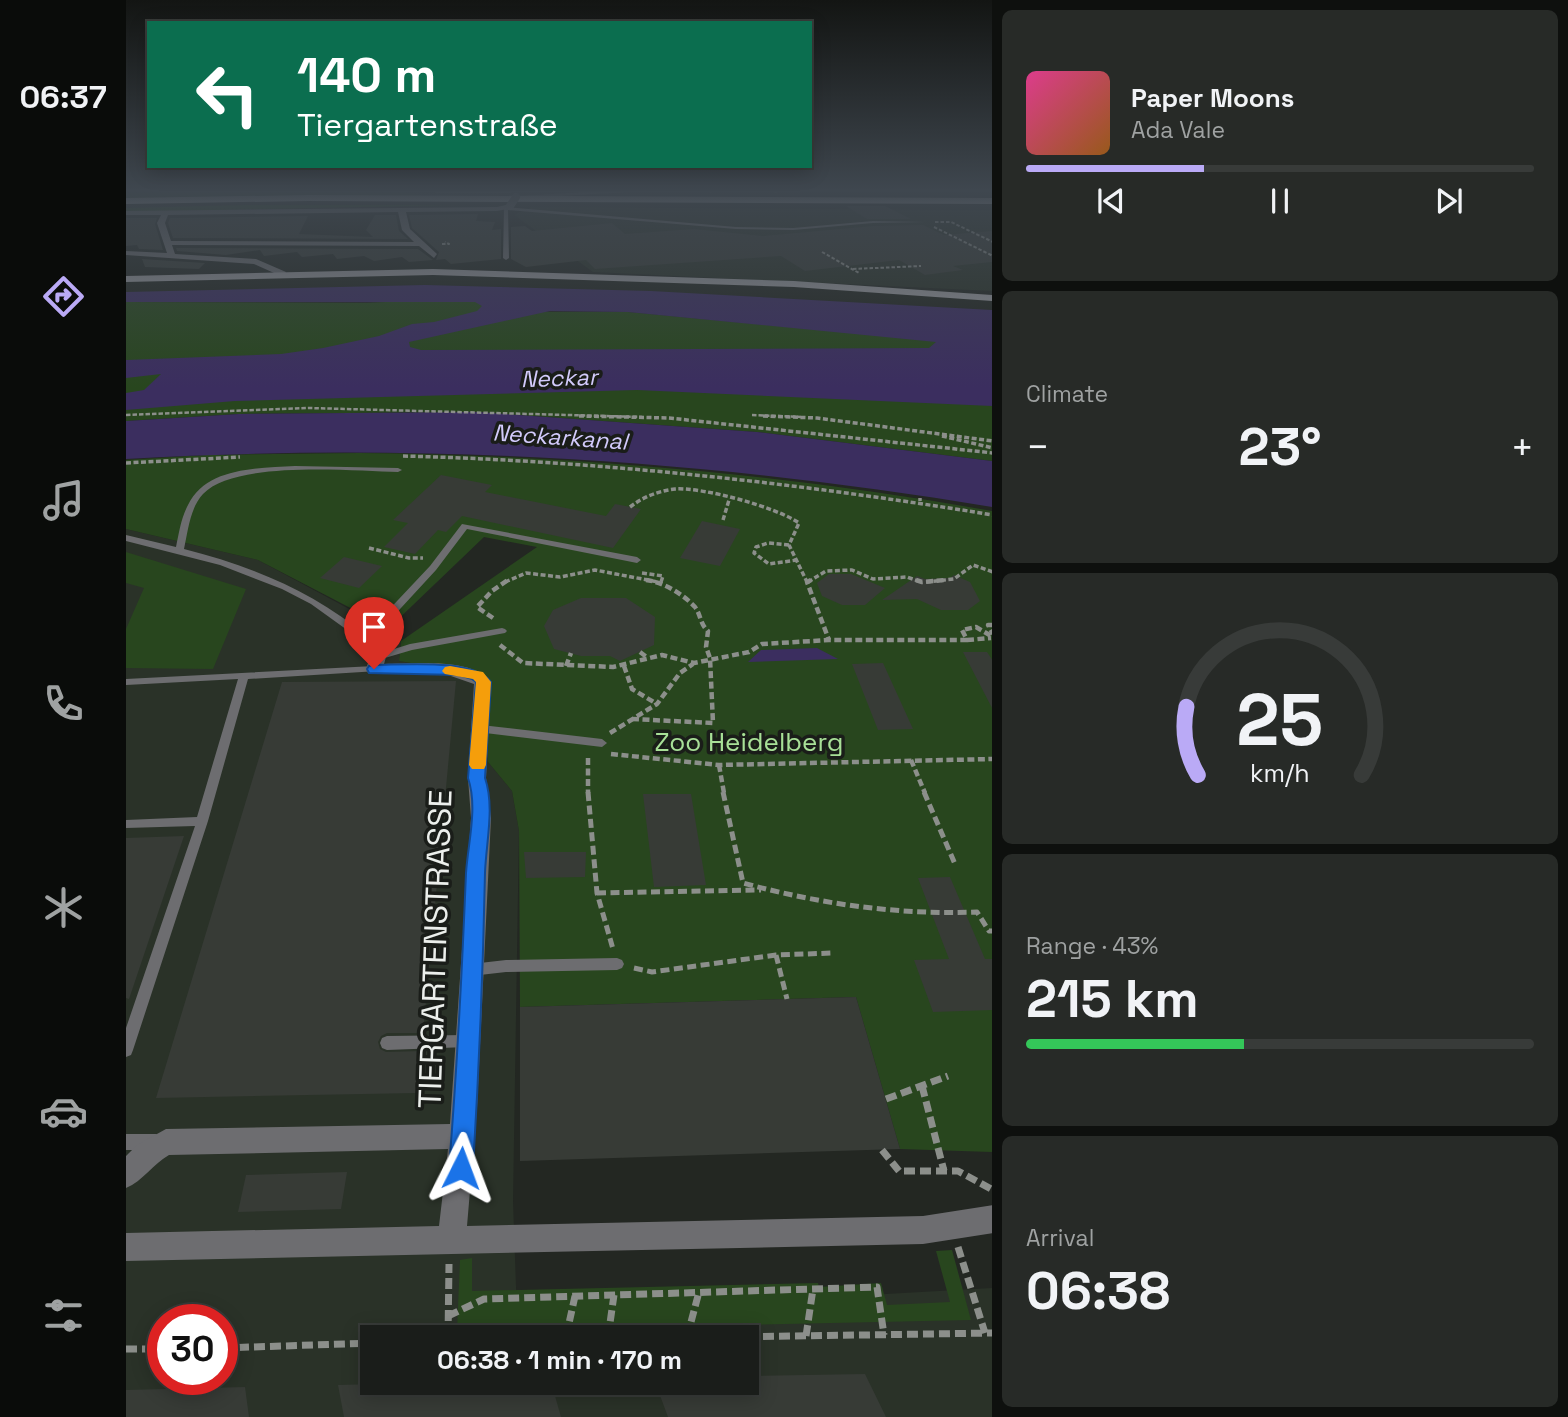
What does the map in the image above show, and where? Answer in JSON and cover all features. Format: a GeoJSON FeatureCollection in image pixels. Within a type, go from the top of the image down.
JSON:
{"type":"FeatureCollection","features":[{"type":"Feature","properties":{"kind":"street"},"geometry":{"type":"LineString","coordinates":[[173,256],[256,262],[283,274]]}},
{"type":"Feature","properties":{"kind":"street"},"geometry":{"type":"LineString","coordinates":[[126,279],[421,271],[873,289],[992,298]]}},
{"type":"Feature","properties":{"kind":"street"},"geometry":{"type":"LineString","coordinates":[[368,642],[376,663]]}},
{"type":"Feature","properties":{"kind":"street","name":"TIERGARTENSTRASSE"},"geometry":{"type":"LineString","coordinates":[[376,663],[459,671],[478,675],[483,682],[477,778],[482,793],[471,970],[470,1041],[461,1168],[451,1239]]}},
{"type":"Feature","properties":{"kind":"street"},"geometry":{"type":"LineString","coordinates":[[126,1175],[146,1154],[166,1142],[462,1136]]}},
{"type":"Feature","properties":{"kind":"street"},"geometry":{"type":"LineString","coordinates":[[126,1247],[771,1234],[952,1227],[992,1219]]}},
{"type":"Feature","properties":{"kind":"lane"},"geometry":{"type":"LineString","coordinates":[[180,550],[192,503],[203,488],[218,479],[260,469],[398,470]]}},
{"type":"Feature","properties":{"kind":"lane"},"geometry":{"type":"LineString","coordinates":[[126,538],[180,550],[261,576],[340,617],[368,642],[379,625],[442,557],[450,542],[465,526],[637,560]]}},
{"type":"Feature","properties":{"kind":"lane"},"geometry":{"type":"LineString","coordinates":[[126,682],[243,677],[376,663],[410,648],[502,631]]}},
{"type":"Feature","properties":{"kind":"lane"},"geometry":{"type":"LineString","coordinates":[[126,1050],[202,821],[243,677]]}},
{"type":"Feature","properties":{"kind":"lane"},"geometry":{"type":"LineString","coordinates":[[481,729],[599,747]]}},
{"type":"Feature","properties":{"kind":"lane"},"geometry":{"type":"LineString","coordinates":[[126,824],[202,821]]}},
{"type":"Feature","properties":{"kind":"lane"},"geometry":{"type":"LineString","coordinates":[[471,970],[506,966],[617,964]]}},
{"type":"Feature","properties":{"kind":"lane"},"geometry":{"type":"LineString","coordinates":[[387,1043],[470,1041]]}},
{"type":"Feature","properties":{"kind":"lane"},"geometry":{"type":"LineString","coordinates":[[126,1142],[166,1142]]}},
{"type":"Feature","properties":{"kind":"path"},"geometry":{"type":"LineString","coordinates":[[852,269],[921,266]]}},
{"type":"Feature","properties":{"kind":"path"},"geometry":{"type":"LineString","coordinates":[[126,415],[309,408],[668,418],[992,451]]}},
{"type":"Feature","properties":{"kind":"path"},"geometry":{"type":"LineString","coordinates":[[752,415],[817,418],[992,441]]}},
{"type":"Feature","properties":{"kind":"path"},"geometry":{"type":"LineString","coordinates":[[914,430],[992,451]]}},
{"type":"Feature","properties":{"kind":"path"},"geometry":{"type":"LineString","coordinates":[[400,456],[555,462],[660,471],[912,500],[992,515]]}},
{"type":"Feature","properties":{"kind":"path"},"geometry":{"type":"LineString","coordinates":[[126,463],[248,457]]}},
{"type":"Feature","properties":{"kind":"path"},"geometry":{"type":"LineString","coordinates":[[630,507],[659,492],[680,489],[769,508],[794,517],[799,523],[789,545]]}},
{"type":"Feature","properties":{"kind":"path"},"geometry":{"type":"LineString","coordinates":[[723,520],[729,500]]}},
{"type":"Feature","properties":{"kind":"path"},"geometry":{"type":"LineString","coordinates":[[789,545],[768,543],[756,547],[754,553],[769,564],[797,560]]}},
{"type":"Feature","properties":{"kind":"path"},"geometry":{"type":"LineString","coordinates":[[789,545],[807,582],[829,640]]}},
{"type":"Feature","properties":{"kind":"path"},"geometry":{"type":"LineString","coordinates":[[369,548],[409,558],[442,557]]}},
{"type":"Feature","properties":{"kind":"path"},"geometry":{"type":"LineString","coordinates":[[807,582],[826,570],[852,570],[873,579],[908,577],[922,582],[954,579],[973,565],[992,572]]}},
{"type":"Feature","properties":{"kind":"path"},"geometry":{"type":"LineString","coordinates":[[632,719],[713,723],[710,658],[706,647],[708,631],[701,625],[696,608],[661,582],[588,570],[564,577],[526,573],[489,591],[477,607],[503,624],[499,645],[523,663],[613,667],[662,655],[694,663]]}},
{"type":"Feature","properties":{"kind":"path"},"geometry":{"type":"LineString","coordinates":[[992,625],[988,625],[992,636]]}},
{"type":"Feature","properties":{"kind":"path"},"geometry":{"type":"LineString","coordinates":[[967,639],[962,630],[975,627],[992,636]]}},
{"type":"Feature","properties":{"kind":"path"},"geometry":{"type":"LineString","coordinates":[[833,953],[776,955],[652,972],[617,964],[597,894],[587,758],[613,730],[657,704],[680,673],[694,663],[710,658],[749,652],[762,644],[829,640],[967,639],[992,636]]}},
{"type":"Feature","properties":{"kind":"path"},"geometry":{"type":"LineString","coordinates":[[640,652],[649,659]]}},
{"type":"Feature","properties":{"kind":"path"},"geometry":{"type":"LineString","coordinates":[[566,666],[571,653]]}},
{"type":"Feature","properties":{"kind":"path"},"geometry":{"type":"LineString","coordinates":[[624,666],[632,689],[657,704]]}},
{"type":"Feature","properties":{"kind":"path"},"geometry":{"type":"LineString","coordinates":[[599,747],[719,765],[992,759]]}},
{"type":"Feature","properties":{"kind":"path"},"geometry":{"type":"LineString","coordinates":[[911,761],[955,864]]}},
{"type":"Feature","properties":{"kind":"path"},"geometry":{"type":"LineString","coordinates":[[719,765],[725,810],[743,883],[869,908],[933,913],[977,912],[989,932],[992,931]]}},
{"type":"Feature","properties":{"kind":"path"},"geometry":{"type":"LineString","coordinates":[[597,894],[768,890]]}},
{"type":"Feature","properties":{"kind":"path"},"geometry":{"type":"LineString","coordinates":[[776,955],[787,999]]}},
{"type":"Feature","properties":{"kind":"path"},"geometry":{"type":"LineString","coordinates":[[886,1099],[948,1076]]}},
{"type":"Feature","properties":{"kind":"path"},"geometry":{"type":"LineString","coordinates":[[922,1086],[944,1171]]}},
{"type":"Feature","properties":{"kind":"path"},"geometry":{"type":"LineString","coordinates":[[882,1150],[899,1171],[958,1171],[992,1190]]}},
{"type":"Feature","properties":{"kind":"path"},"geometry":{"type":"LineString","coordinates":[[759,1337],[988,1333],[952,1227]]}},
{"type":"Feature","properties":{"kind":"path"},"geometry":{"type":"LineString","coordinates":[[448,1325],[451,1239]]}},
{"type":"Feature","properties":{"kind":"path"},"geometry":{"type":"LineString","coordinates":[[448,1316],[484,1299],[877,1287],[884,1335]]}},
{"type":"Feature","properties":{"kind":"path"},"geometry":{"type":"LineString","coordinates":[[806,1336],[813,1289]]}},
{"type":"Feature","properties":{"kind":"path"},"geometry":{"type":"LineString","coordinates":[[690,1325],[699,1292]]}},
{"type":"Feature","properties":{"kind":"path"},"geometry":{"type":"LineString","coordinates":[[610,1325],[614,1295]]}},
{"type":"Feature","properties":{"kind":"path"},"geometry":{"type":"LineString","coordinates":[[569,1325],[575,1296]]}},
{"type":"Feature","properties":{"kind":"path"},"geometry":{"type":"LineString","coordinates":[[238,1347],[360,1343]]}},
{"type":"Feature","properties":{"kind":"path"},"geometry":{"type":"LineString","coordinates":[[126,1349],[147,1349]]}},
{"type":"Feature","properties":{"kind":"shaded area"},"geometry":{"type":"Polygon","coordinates":[[[571,256],[992,256],[992,291],[593,272],[571,256]]]}},
{"type":"Feature","properties":{"kind":"shaded area"},"geometry":{"type":"Polygon","coordinates":[[[126,529],[258,560],[366,618],[401,641],[399,661],[459,671],[488,683],[488,762],[512,791],[519,831],[513,1201],[517,1315],[992,1288],[992,1417],[126,1417],[126,529]]]}},
{"type":"Feature","properties":{"kind":"green space"},"geometry":{"type":"Polygon","coordinates":[[[422,300],[475,302],[545,312],[628,312],[992,346],[992,461],[757,432],[477,412],[239,414],[126,421],[126,302],[367,303],[422,300]]]}},
{"type":"Feature","properties":{"kind":"green space","name":"Zoo Heidelberg"},"geometry":{"type":"Polygon","coordinates":[[[359,453],[518,458],[677,469],[835,487],[992,511],[992,1152],[900,1149],[856,997],[520,1007],[519,831],[512,791],[488,762],[488,683],[459,671],[399,661],[401,641],[537,547],[484,537],[389,628],[258,560],[126,529],[126,460],[206,455],[359,453]]]}},
{"type":"Feature","properties":{"kind":"green space"},"geometry":{"type":"Polygon","coordinates":[[[126,552],[246,589],[213,669],[126,668],[126,629],[144,588],[126,583],[126,552]]]}},
{"type":"Feature","properties":{"kind":"green space"},"geometry":{"type":"Polygon","coordinates":[[[952,1250],[971,1320],[737,1325],[457,1325],[460,1260],[472,1258],[472,1291],[818,1283],[819,1287],[881,1283],[887,1305],[950,1302],[936,1251],[952,1250]]]}},
{"type":"Feature","properties":{"kind":"water","name":"Neckar"},"geometry":{"type":"Polygon","coordinates":[[[425,285],[651,291],[992,310],[992,406],[637,390],[235,401],[126,410],[126,393],[144,390],[161,374],[126,378],[126,360],[281,354],[323,348],[379,336],[412,324],[434,322],[477,311],[482,306],[475,302],[126,302],[126,292],[425,285]],[[550,311],[409,342],[410,347],[421,350],[929,348],[936,342],[628,312],[550,311]]]}},
{"type":"Feature","properties":{"kind":"water","name":"Neckarkanal"},"geometry":{"type":"Polygon","coordinates":[[[477,412],[757,432],[992,461],[992,507],[777,477],[560,459],[343,453],[126,459],[126,421],[239,414],[477,412]]]}},
{"type":"Feature","properties":{"kind":"water"},"geometry":{"type":"Polygon","coordinates":[[[817,648],[838,659],[748,662],[761,650],[817,648]]]}},
{"type":"Feature","properties":{"kind":"building"},"geometry":{"type":"Polygon","coordinates":[[[335,256],[363,256],[337,259],[335,256]]]}},
{"type":"Feature","properties":{"kind":"building"},"geometry":{"type":"Polygon","coordinates":[[[364,256],[428,256],[433,260],[409,262],[402,257],[374,261],[364,256]]]}},
{"type":"Feature","properties":{"kind":"building"},"geometry":{"type":"Polygon","coordinates":[[[437,256],[501,256],[501,259],[451,264],[445,259],[436,260],[437,256]]]}},
{"type":"Feature","properties":{"kind":"building"},"geometry":{"type":"Polygon","coordinates":[[[511,256],[779,256],[595,269],[586,260],[526,267],[511,259],[511,256]]]}},
{"type":"Feature","properties":{"kind":"building"},"geometry":{"type":"Polygon","coordinates":[[[781,256],[992,256],[992,262],[953,266],[963,270],[925,275],[899,260],[805,271],[781,256]]]}},
{"type":"Feature","properties":{"kind":"building"},"geometry":{"type":"Polygon","coordinates":[[[142,259],[205,263],[199,269],[145,267],[142,259]]]}},
{"type":"Feature","properties":{"kind":"building"},"geometry":{"type":"Polygon","coordinates":[[[441,475],[492,485],[485,492],[606,516],[615,504],[641,509],[613,548],[462,516],[446,532],[438,530],[415,554],[384,547],[408,523],[393,520],[441,475]]]}},
{"type":"Feature","properties":{"kind":"building"},"geometry":{"type":"Polygon","coordinates":[[[702,521],[740,529],[720,566],[680,558],[702,521]]]}},
{"type":"Feature","properties":{"kind":"building"},"geometry":{"type":"Polygon","coordinates":[[[344,557],[382,566],[359,588],[320,578],[344,557]]]}},
{"type":"Feature","properties":{"kind":"building"},"geometry":{"type":"Polygon","coordinates":[[[829,574],[851,574],[885,588],[865,605],[842,605],[822,596],[817,583],[829,574]]]}},
{"type":"Feature","properties":{"kind":"building"},"geometry":{"type":"Polygon","coordinates":[[[954,575],[970,582],[980,601],[968,610],[941,610],[917,599],[882,600],[917,576],[925,579],[950,578],[954,575]]]}},
{"type":"Feature","properties":{"kind":"building"},"geometry":{"type":"Polygon","coordinates":[[[581,598],[626,598],[655,617],[654,645],[620,661],[610,656],[581,656],[554,649],[544,626],[553,610],[581,598]]]}},
{"type":"Feature","properties":{"kind":"building"},"geometry":{"type":"Polygon","coordinates":[[[963,652],[987,652],[992,660],[992,708],[963,652]]]}},
{"type":"Feature","properties":{"kind":"building"},"geometry":{"type":"Polygon","coordinates":[[[883,663],[913,729],[878,730],[852,664],[883,663]]]}},
{"type":"Feature","properties":{"kind":"building"},"geometry":{"type":"Polygon","coordinates":[[[456,681],[423,1033],[387,1033],[381,1036],[378,1042],[380,1049],[386,1052],[421,1051],[417,1093],[156,1098],[282,682],[456,681]]]}},
{"type":"Feature","properties":{"kind":"building"},"geometry":{"type":"Polygon","coordinates":[[[643,794],[691,794],[706,885],[654,887],[643,794]]]}},
{"type":"Feature","properties":{"kind":"building"},"geometry":{"type":"Polygon","coordinates":[[[184,836],[129,999],[126,998],[126,838],[184,836]]]}},
{"type":"Feature","properties":{"kind":"building"},"geometry":{"type":"Polygon","coordinates":[[[524,852],[586,852],[585,877],[526,878],[524,852]]]}},
{"type":"Feature","properties":{"kind":"building"},"geometry":{"type":"Polygon","coordinates":[[[950,877],[985,959],[992,959],[992,1010],[933,1012],[914,960],[949,959],[918,878],[950,877]]]}},
{"type":"Feature","properties":{"kind":"building"},"geometry":{"type":"Polygon","coordinates":[[[856,997],[900,1149],[520,1161],[520,1007],[856,997]]]}},
{"type":"Feature","properties":{"kind":"building"},"geometry":{"type":"Polygon","coordinates":[[[347,1172],[341,1209],[238,1212],[246,1175],[347,1172]]]}},
{"type":"Feature","properties":{"kind":"building"},"geometry":{"type":"Polygon","coordinates":[[[865,1374],[886,1417],[668,1417],[660,1395],[759,1395],[759,1376],[865,1374]]]}},
{"type":"Feature","properties":{"kind":"building"},"geometry":{"type":"Polygon","coordinates":[[[360,1384],[360,1395],[555,1395],[561,1417],[344,1417],[338,1385],[360,1384]]]}},
{"type":"Feature","properties":{"kind":"building"},"geometry":{"type":"Polygon","coordinates":[[[238,1387],[245,1387],[249,1417],[126,1417],[126,1390],[147,1389],[147,1395],[238,1395],[238,1387]]]}},
{"type":"Feature","properties":{"kind":"slow traffic"},"geometry":{"type":"LineString","coordinates":[[450,671],[478,675],[483,682],[478,765]]}},
{"type":"Feature","properties":{"kind":"route"},"geometry":{"type":"LineString","coordinates":[[374,669],[459,671],[478,675],[483,682],[477,778],[482,793],[461,1168]]}}]}
